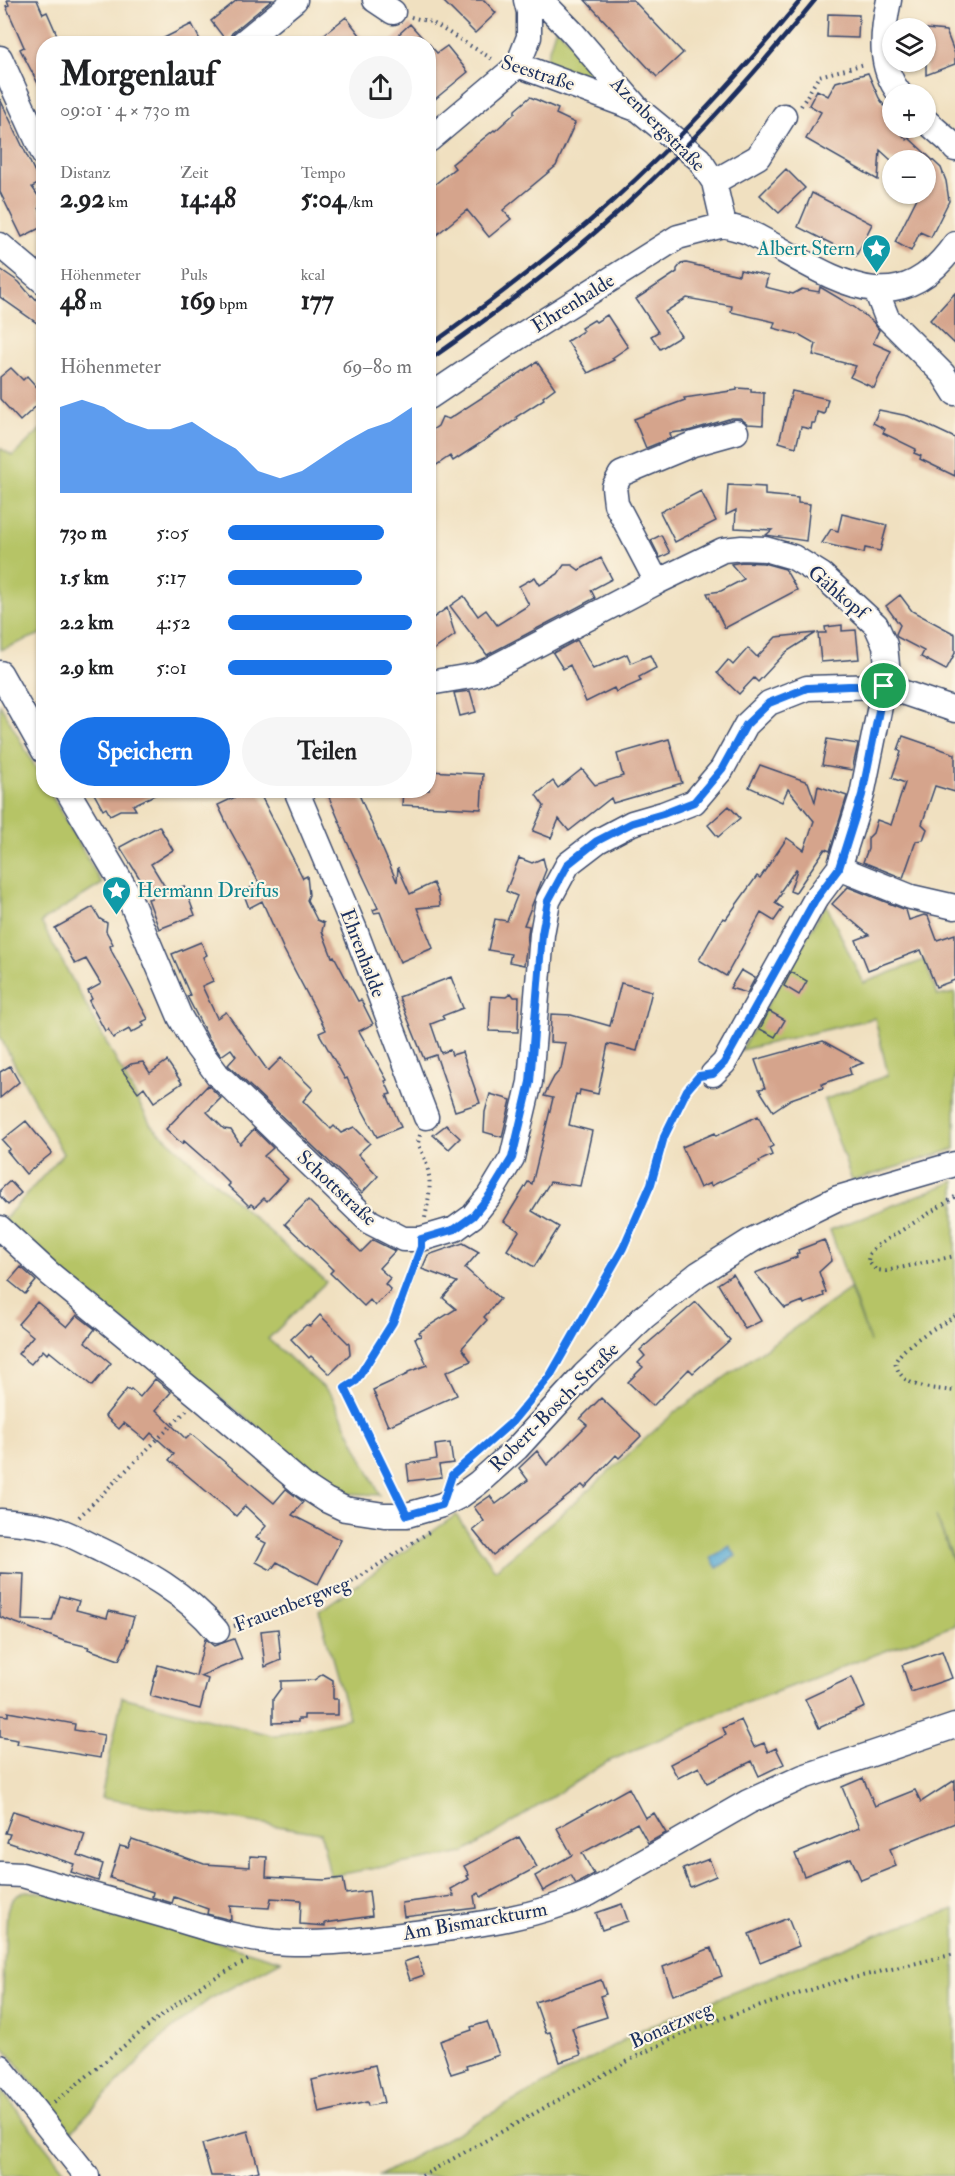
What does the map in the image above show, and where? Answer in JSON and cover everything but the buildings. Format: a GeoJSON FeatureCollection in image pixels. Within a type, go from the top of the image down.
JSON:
{"type":"FeatureCollection","features":[{"type":"Feature","properties":{"kind":"street"},"geometry":{"type":"LineString","coordinates":[[251,36],[295,0]]}},
{"type":"Feature","properties":{"kind":"street"},"geometry":{"type":"LineString","coordinates":[[436,134],[518,65],[529,37],[529,12],[526,0]]}},
{"type":"Feature","properties":{"kind":"street","name":"Azenbergstraße"},"geometry":{"type":"LineString","coordinates":[[541,0],[573,33],[639,110],[699,159],[714,182],[724,225]]}},
{"type":"Feature","properties":{"kind":"street"},"geometry":{"type":"LineString","coordinates":[[885,18],[889,0]]}},
{"type":"Feature","properties":{"kind":"street"},"geometry":{"type":"LineString","coordinates":[[0,58],[36,137]]}},
{"type":"Feature","properties":{"kind":"street","name":"Seestraße"},"geometry":{"type":"LineString","coordinates":[[518,65],[556,77],[639,110]]}},
{"type":"Feature","properties":{"kind":"street"},"geometry":{"type":"LineString","coordinates":[[714,182],[758,158],[784,116]]}},
{"type":"Feature","properties":{"kind":"street"},"geometry":{"type":"LineString","coordinates":[[936,130],[955,149]]}},
{"type":"Feature","properties":{"kind":"street"},"geometry":{"type":"LineString","coordinates":[[724,225],[748,232],[830,276],[854,286],[876,290],[897,288],[920,279],[943,262],[955,244]]}},
{"type":"Feature","properties":{"kind":"street","name":"Ehrenhalde"},"geometry":{"type":"LineString","coordinates":[[436,392],[509,343],[678,237],[724,225]]}},
{"type":"Feature","properties":{"kind":"street"},"geometry":{"type":"LineString","coordinates":[[0,245],[36,275]]}},
{"type":"Feature","properties":{"kind":"street"},"geometry":{"type":"LineString","coordinates":[[876,290],[887,318],[943,374],[955,393]]}},
{"type":"Feature","properties":{"kind":"street"},"geometry":{"type":"LineString","coordinates":[[657,582],[616,504],[614,487],[621,474],[693,444],[736,432]]}},
{"type":"Feature","properties":{"kind":"street","name":"Gähkopf"},"geometry":{"type":"LineString","coordinates":[[436,682],[477,675],[491,669],[723,550],[765,549],[793,557],[822,575],[876,625],[885,645],[887,665],[884,686],[862,795],[839,868],[815,900],[724,1063],[713,1074]]}},
{"type":"Feature","properties":{"kind":"street"},"geometry":{"type":"LineString","coordinates":[[0,673],[36,737]]}},
{"type":"Feature","properties":{"kind":"street","name":"Schottstraße"},"geometry":{"type":"LineString","coordinates":[[72,798],[126,890],[180,1017],[197,1047],[217,1074],[370,1222],[403,1239],[421,1239],[455,1229],[473,1216],[489,1196],[512,1158],[530,1082],[542,934],[548,901],[568,864],[597,841],[632,823],[694,802],[722,769],[746,725],[769,703],[807,688],[884,686],[955,710]]}},
{"type":"Feature","properties":{"kind":"street","name":"Ehrenhalde"},"geometry":{"type":"LineString","coordinates":[[299,798],[355,930],[426,1117]]}},
{"type":"Feature","properties":{"kind":"street"},"geometry":{"type":"LineString","coordinates":[[839,868],[910,897],[955,907]]}},
{"type":"Feature","properties":{"kind":"street","name":"Robert-Bosch-Straße"},"geometry":{"type":"LineString","coordinates":[[0,1228],[50,1274],[303,1485],[345,1509],[365,1513],[407,1515],[442,1505],[478,1483],[517,1448],[584,1375],[636,1325],[698,1274],[752,1240],[838,1198],[955,1164]]}},
{"type":"Feature","properties":{"kind":"street","name":"Frauenbergweg"},"geometry":{"type":"LineString","coordinates":[[0,1521],[38,1524],[63,1532],[138,1568],[176,1592],[204,1615],[217,1631]]}},
{"type":"Feature","properties":{"kind":"street","name":"Am Bismarckturm"},"geometry":{"type":"LineString","coordinates":[[0,1874],[22,1875],[231,1935],[268,1942],[312,1943],[377,1938],[528,1915],[563,1905],[588,1894],[688,1835],[757,1798],[803,1777],[955,1726]]}},
{"type":"Feature","properties":{"kind":"street"},"geometry":{"type":"LineString","coordinates":[[0,2067],[87,2176]]}},
{"type":"Feature","properties":{"kind":"path","name":"Seestraße"},"geometry":{"type":"LineString","coordinates":[[384,6],[431,22],[494,60],[518,65]]}},
{"type":"Feature","properties":{"kind":"path"},"geometry":{"type":"LineString","coordinates":[[784,116],[796,114],[819,76],[882,59]]}},
{"type":"Feature","properties":{"kind":"path"},"geometry":{"type":"LineString","coordinates":[[534,1395],[550,1376],[623,1248],[651,1184],[664,1137],[687,1090],[699,1076],[713,1074]]}},
{"type":"Feature","properties":{"kind":"path"},"geometry":{"type":"LineString","coordinates":[[407,1515],[345,1388],[356,1381],[393,1322],[421,1247],[431,1187],[428,1164],[418,1143],[426,1117]]}},
{"type":"Feature","properties":{"kind":"path"},"geometry":{"type":"LineString","coordinates":[[955,1197],[875,1247],[869,1254],[868,1261],[876,1270],[886,1271],[955,1256]]}},
{"type":"Feature","properties":{"kind":"path"},"geometry":{"type":"LineString","coordinates":[[955,1316],[915,1341],[900,1353],[894,1362],[903,1380],[955,1391]]}},
{"type":"Feature","properties":{"kind":"path"},"geometry":{"type":"LineString","coordinates":[[63,1532],[200,1397]]}},
{"type":"Feature","properties":{"kind":"path","name":"Frauenbergweg"},"geometry":{"type":"LineString","coordinates":[[217,1631],[341,1589],[424,1535]]}},
{"type":"Feature","properties":{"kind":"path"},"geometry":{"type":"LineString","coordinates":[[57,2101],[163,2014],[205,1983],[256,1956],[268,1942]]}},
{"type":"Feature","properties":{"kind":"path","name":"Bonatzweg"},"geometry":{"type":"LineString","coordinates":[[422,2176],[602,2075],[687,2032],[832,1983],[955,1954]]}},
{"type":"Feature","properties":{"kind":"green space"},"geometry":{"type":"Polygon","coordinates":[[[556,27],[604,78],[595,90],[544,65],[556,27]]]}},
{"type":"Feature","properties":{"kind":"green space"},"geometry":{"type":"Polygon","coordinates":[[[36,434],[36,636],[1,650],[0,448],[13,456],[36,434]]]}},
{"type":"Feature","properties":{"kind":"green space"},"geometry":{"type":"Polygon","coordinates":[[[0,704],[36,768],[36,798],[53,798],[102,884],[41,922],[151,1125],[326,1282],[268,1339],[331,1394],[380,1495],[341,1493],[0,1224],[63,1154],[0,1037],[0,704]]]}},
{"type":"Feature","properties":{"kind":"green space"},"geometry":{"type":"Polygon","coordinates":[[[826,904],[863,983],[924,960],[938,996],[955,993],[955,1149],[852,1181],[824,1100],[888,1075],[875,1018],[741,1050],[826,904]]]}},
{"type":"Feature","properties":{"kind":"green space"},"geometry":{"type":"Polygon","coordinates":[[[955,1181],[955,1563],[936,1516],[955,1567],[955,1625],[722,1712],[607,1762],[464,1853],[330,1876],[321,1833],[101,1798],[122,1697],[275,1736],[349,1718],[319,1611],[456,1515],[495,1570],[674,1413],[850,1289],[870,1342],[830,1230],[955,1181]]]}},
{"type":"Feature","properties":{"kind":"green space"},"geometry":{"type":"Polygon","coordinates":[[[27,1891],[57,1894],[281,1961],[210,1999],[163,2036],[71,2131],[0,2043],[7,1911],[14,1898],[27,1891]]]}},
{"type":"Feature","properties":{"kind":"green space"},"geometry":{"type":"Polygon","coordinates":[[[955,1909],[955,2176],[379,2176],[645,2028],[885,1931],[955,1909]]]}},
{"type":"Feature","properties":{"kind":"green space"},"geometry":{"type":"Polygon","coordinates":[[[0,2089],[69,2176],[0,2176],[0,2089]]]}},
{"type":"Feature","properties":{"kind":"water"},"geometry":{"type":"Polygon","coordinates":[[[730,1546],[736,1556],[717,1568],[711,1558],[730,1546]]]}},
{"type":"Feature","properties":{"kind":"railway"},"geometry":{"type":"LineString","coordinates":[[436,341],[532,269],[647,169],[752,58],[801,0]]}},
{"type":"Feature","properties":{"kind":"railway"},"geometry":{"type":"LineString","coordinates":[[436,355],[579,246],[657,176],[765,60],[815,0]]}},
{"type":"Feature","properties":{"kind":"place","name":"Albert Stern"},"geometry":{"type":"Point","coordinates":[876,274]}},
{"type":"Feature","properties":{"kind":"place","name":"Hermann Dreifus"},"geometry":{"type":"Point","coordinates":[116,916]}},
{"type":"Feature","properties":{"kind":"route"},"geometry":{"type":"LineString","coordinates":[[884,686],[862,795],[839,868],[815,900],[724,1063],[713,1074],[699,1076],[687,1090],[664,1137],[651,1184],[623,1248],[550,1376],[512,1422],[452,1475],[442,1505],[407,1515],[345,1388],[356,1381],[393,1322],[421,1247],[421,1239],[455,1229],[473,1216],[489,1196],[512,1158],[530,1082],[542,934],[548,901],[568,864],[597,841],[632,823],[694,802],[722,769],[746,725],[769,703],[807,688],[884,686]]}}]}
